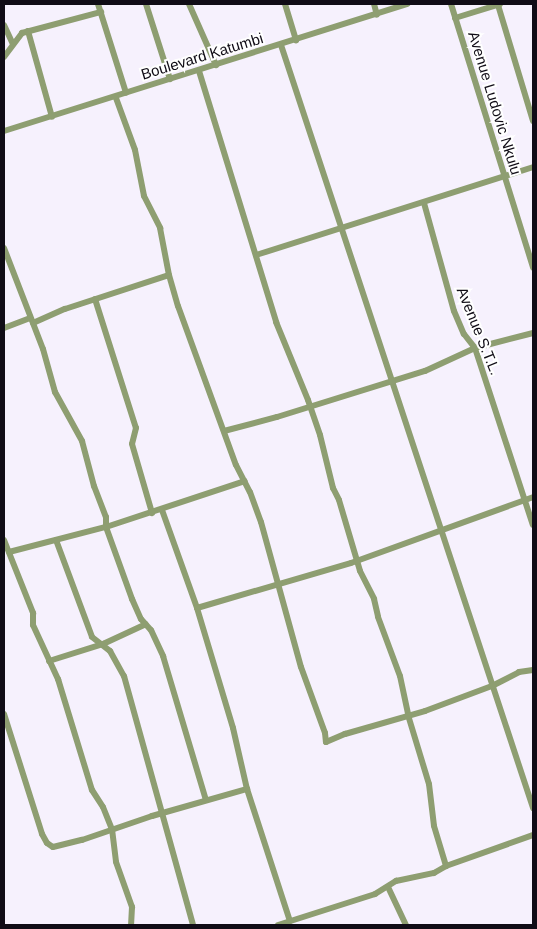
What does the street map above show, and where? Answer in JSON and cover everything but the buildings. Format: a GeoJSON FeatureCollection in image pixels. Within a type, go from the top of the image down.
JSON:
{"type":"FeatureCollection","features":[{"type":"Feature","properties":{"kind":"street"},"geometry":{"type":"LineString","coordinates":[[98,4],[126,93]]}},
{"type":"Feature","properties":{"kind":"street"},"geometry":{"type":"LineString","coordinates":[[146,4],[170,79]]}},
{"type":"Feature","properties":{"kind":"street"},"geometry":{"type":"LineString","coordinates":[[189,4],[216,65]]}},
{"type":"Feature","properties":{"kind":"street"},"geometry":{"type":"LineString","coordinates":[[285,4],[296,40]]}},
{"type":"Feature","properties":{"kind":"street"},"geometry":{"type":"LineString","coordinates":[[374,4],[377,15]]}},
{"type":"Feature","properties":{"kind":"street","name":"Boulevard Katumbi"},"geometry":{"type":"LineString","coordinates":[[4,132],[408,4]]}},
{"type":"Feature","properties":{"kind":"street","name":"Avenue Ludovic Nkulu"},"geometry":{"type":"LineString","coordinates":[[451,4],[500,154],[505,177],[533,268]]}},
{"type":"Feature","properties":{"kind":"street"},"geometry":{"type":"LineString","coordinates":[[456,18],[500,4],[533,121]]}},
{"type":"Feature","properties":{"kind":"street"},"geometry":{"type":"LineString","coordinates":[[4,57],[22,34],[28,31],[102,12]]}},
{"type":"Feature","properties":{"kind":"street"},"geometry":{"type":"LineString","coordinates":[[4,25],[13,44]]}},
{"type":"Feature","properties":{"kind":"street"},"geometry":{"type":"LineString","coordinates":[[28,31],[52,118]]}},
{"type":"Feature","properties":{"kind":"street"},"geometry":{"type":"LineString","coordinates":[[280,45],[533,808]]}},
{"type":"Feature","properties":{"kind":"street"},"geometry":{"type":"LineString","coordinates":[[199,71],[276,322],[310,407],[320,436],[333,488],[339,500],[360,571],[374,599],[378,618],[400,676],[408,715],[426,774],[431,814],[446,866]]}},
{"type":"Feature","properties":{"kind":"street"},"geometry":{"type":"LineString","coordinates":[[116,98],[135,150],[144,196],[160,228],[169,274],[224,431],[261,522],[301,667],[323,726],[326,742],[345,734],[492,686],[519,672],[533,670]]}},
{"type":"Feature","properties":{"kind":"street"},"geometry":{"type":"LineString","coordinates":[[256,254],[341,226],[367,221],[533,167]]}},
{"type":"Feature","properties":{"kind":"street","name":"Avenue S.T.L."},"geometry":{"type":"LineString","coordinates":[[424,203],[454,311],[464,334],[474,348],[533,525]]}},
{"type":"Feature","properties":{"kind":"street"},"geometry":{"type":"LineString","coordinates":[[4,248],[43,349],[55,392],[82,441],[92,480],[106,517],[106,527],[137,611],[155,637],[163,656],[206,800]]}},
{"type":"Feature","properties":{"kind":"street"},"geometry":{"type":"LineString","coordinates":[[4,328],[169,274]]}},
{"type":"Feature","properties":{"kind":"street"},"geometry":{"type":"LineString","coordinates":[[95,299],[136,428],[132,444],[152,513]]}},
{"type":"Feature","properties":{"kind":"street"},"geometry":{"type":"LineString","coordinates":[[224,431],[310,407],[425,371],[474,348],[533,333]]}},
{"type":"Feature","properties":{"kind":"street"},"geometry":{"type":"LineString","coordinates":[[9,552],[106,527],[245,481]]}},
{"type":"Feature","properties":{"kind":"street"},"geometry":{"type":"LineString","coordinates":[[197,608],[357,560],[533,497]]}},
{"type":"Feature","properties":{"kind":"street"},"geometry":{"type":"LineString","coordinates":[[162,510],[197,608],[233,728],[247,789],[290,921]]}},
{"type":"Feature","properties":{"kind":"street"},"geometry":{"type":"LineString","coordinates":[[4,540],[33,613],[33,625],[58,679],[92,790],[103,807],[112,829],[116,862],[132,907],[131,925]]}},
{"type":"Feature","properties":{"kind":"street"},"geometry":{"type":"LineString","coordinates":[[56,540],[92,637],[110,651],[124,676],[193,925]]}},
{"type":"Feature","properties":{"kind":"street"},"geometry":{"type":"LineString","coordinates":[[49,661],[103,644],[146,624]]}},
{"type":"Feature","properties":{"kind":"street"},"geometry":{"type":"LineString","coordinates":[[4,714],[42,834],[47,843],[53,847],[62,846],[163,813],[247,789]]}},
{"type":"Feature","properties":{"kind":"street"},"geometry":{"type":"LineString","coordinates":[[279,925],[374,894],[396,881],[434,873],[446,866],[533,835]]}},
{"type":"Feature","properties":{"kind":"street"},"geometry":{"type":"LineString","coordinates":[[388,887],[406,925]]}}]}
